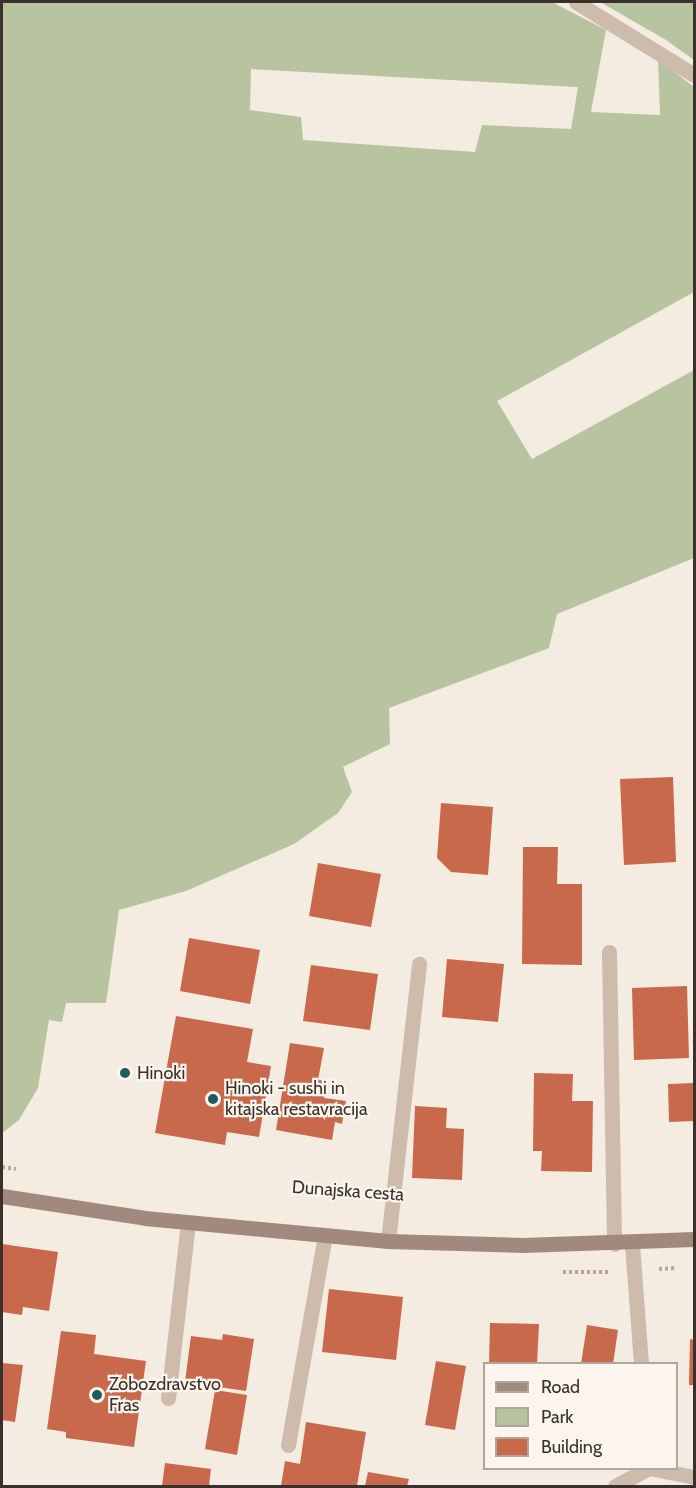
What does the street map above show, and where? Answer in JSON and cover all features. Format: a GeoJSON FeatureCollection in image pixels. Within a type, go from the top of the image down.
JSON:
{"type":"FeatureCollection","features":[{"type":"Feature","properties":{"kind":"main road"},"geometry":{"type":"LineString","coordinates":[[2,1196],[188,1223],[388,1241],[632,1244],[694,1239]]}},
{"type":"Feature","properties":{"kind":"street"},"geometry":{"type":"LineString","coordinates":[[576,2],[694,75]]}},
{"type":"Feature","properties":{"kind":"street"},"geometry":{"type":"LineString","coordinates":[[609,952],[614,1244]]}},
{"type":"Feature","properties":{"kind":"street"},"geometry":{"type":"LineString","coordinates":[[388,1241],[419,964]]}},
{"type":"Feature","properties":{"kind":"street"},"geometry":{"type":"LineString","coordinates":[[168,1398],[188,1223]]}},
{"type":"Feature","properties":{"kind":"street"},"geometry":{"type":"LineString","coordinates":[[288,1445],[325,1236]]}},
{"type":"Feature","properties":{"kind":"street"},"geometry":{"type":"LineString","coordinates":[[632,1244],[641,1362]]}},
{"type":"Feature","properties":{"kind":"street"},"geometry":{"type":"LineString","coordinates":[[615,1486],[645,1470]]}},
{"type":"Feature","properties":{"kind":"street"},"geometry":{"type":"LineString","coordinates":[[659,1470],[694,1477]]}},
{"type":"Feature","properties":{"kind":"path"},"geometry":{"type":"LineString","coordinates":[[2,1167],[24,1170]]}},
{"type":"Feature","properties":{"kind":"green space"},"geometry":{"type":"Polygon","coordinates":[[[2,2],[552,2],[606,30],[591,112],[660,115],[658,59],[694,87],[694,292],[497,401],[532,459],[694,370],[694,558],[557,614],[549,648],[389,708],[390,744],[343,767],[352,792],[338,813],[294,844],[186,891],[119,910],[106,1003],[66,1003],[62,1022],[49,1020],[38,1088],[19,1120],[2,1133],[2,2]],[[251,69],[250,110],[301,117],[303,140],[475,152],[482,125],[571,129],[578,87],[251,69]]]}},
{"type":"Feature","properties":{"kind":"green space"},"geometry":{"type":"Polygon","coordinates":[[[600,2],[694,2],[694,60],[666,40],[600,2]]]}},
{"type":"Feature","properties":{"kind":"building"},"geometry":{"type":"Polygon","coordinates":[[[673,777],[676,862],[624,865],[620,779],[673,777]]]}},
{"type":"Feature","properties":{"kind":"building"},"geometry":{"type":"Polygon","coordinates":[[[441,803],[493,807],[488,875],[451,872],[437,858],[441,803]]]}},
{"type":"Feature","properties":{"kind":"building"},"geometry":{"type":"Polygon","coordinates":[[[523,847],[558,847],[557,884],[582,884],[582,965],[522,964],[523,847]]]}},
{"type":"Feature","properties":{"kind":"building"},"geometry":{"type":"Polygon","coordinates":[[[318,863],[381,874],[371,927],[309,916],[318,863]]]}},
{"type":"Feature","properties":{"kind":"building"},"geometry":{"type":"Polygon","coordinates":[[[189,938],[260,950],[250,1004],[180,991],[189,938]]]}},
{"type":"Feature","properties":{"kind":"building"},"geometry":{"type":"Polygon","coordinates":[[[447,959],[504,964],[498,1022],[442,1017],[447,959]]]}},
{"type":"Feature","properties":{"kind":"building"},"geometry":{"type":"Polygon","coordinates":[[[311,965],[378,974],[370,1030],[303,1021],[311,965]]]}},
{"type":"Feature","properties":{"kind":"building"},"geometry":{"type":"Polygon","coordinates":[[[687,986],[689,1058],[634,1060],[632,988],[687,986]]]}},
{"type":"Feature","properties":{"kind":"building","name":"Hinoki - sushi in kitajska restavracija"},"geometry":{"type":"Polygon","coordinates":[[[176,1016],[253,1029],[247,1062],[271,1066],[259,1137],[227,1132],[225,1145],[155,1133],[176,1016]]]}},
{"type":"Feature","properties":{"kind":"building"},"geometry":{"type":"Polygon","coordinates":[[[290,1043],[324,1048],[318,1080],[327,1081],[324,1098],[346,1101],[342,1124],[335,1122],[332,1140],[276,1130],[290,1043]]]}},
{"type":"Feature","properties":{"kind":"building"},"geometry":{"type":"Polygon","coordinates":[[[534,1073],[573,1074],[572,1101],[593,1101],[592,1172],[541,1171],[542,1151],[533,1151],[534,1073]]]}},
{"type":"Feature","properties":{"kind":"building"},"geometry":{"type":"Polygon","coordinates":[[[694,1083],[694,1121],[669,1122],[668,1084],[694,1083]]]}},
{"type":"Feature","properties":{"kind":"building"},"geometry":{"type":"Polygon","coordinates":[[[415,1106],[447,1108],[446,1128],[464,1129],[462,1180],[412,1178],[415,1106]]]}},
{"type":"Feature","properties":{"kind":"building"},"geometry":{"type":"Polygon","coordinates":[[[2,1244],[58,1252],[49,1311],[23,1307],[22,1315],[2,1312],[2,1244]]]}},
{"type":"Feature","properties":{"kind":"building"},"geometry":{"type":"Polygon","coordinates":[[[329,1289],[403,1297],[396,1360],[322,1352],[329,1289]]]}},
{"type":"Feature","properties":{"kind":"building"},"geometry":{"type":"Polygon","coordinates":[[[490,1323],[539,1324],[537,1362],[489,1362],[490,1323]]]}},
{"type":"Feature","properties":{"kind":"building"},"geometry":{"type":"Polygon","coordinates":[[[587,1325],[618,1330],[613,1362],[581,1362],[587,1325]]]}},
{"type":"Feature","properties":{"kind":"building","name":"Zobozdravstvo Fras"},"geometry":{"type":"Polygon","coordinates":[[[61,1331],[96,1335],[94,1354],[146,1361],[134,1447],[66,1438],[66,1432],[47,1429],[61,1331]]]}},
{"type":"Feature","properties":{"kind":"building"},"geometry":{"type":"Polygon","coordinates":[[[223,1334],[254,1339],[246,1391],[185,1382],[191,1336],[222,1340],[223,1334]]]}},
{"type":"Feature","properties":{"kind":"building"},"geometry":{"type":"Polygon","coordinates":[[[690,1339],[694,1340],[694,1385],[689,1385],[690,1339]]]}},
{"type":"Feature","properties":{"kind":"building"},"geometry":{"type":"Polygon","coordinates":[[[436,1361],[466,1366],[455,1430],[425,1425],[436,1361]]]}},
{"type":"Feature","properties":{"kind":"building"},"geometry":{"type":"Polygon","coordinates":[[[2,1363],[23,1365],[15,1422],[2,1420],[2,1363]]]}},
{"type":"Feature","properties":{"kind":"building"},"geometry":{"type":"Polygon","coordinates":[[[215,1390],[247,1395],[237,1455],[205,1449],[215,1390]]]}},
{"type":"Feature","properties":{"kind":"building"},"geometry":{"type":"Polygon","coordinates":[[[306,1422],[366,1432],[357,1486],[281,1486],[285,1461],[300,1464],[306,1422]]]}},
{"type":"Feature","properties":{"kind":"building"},"geometry":{"type":"Polygon","coordinates":[[[165,1463],[211,1469],[209,1486],[162,1486],[165,1463]]]}},
{"type":"Feature","properties":{"kind":"building"},"geometry":{"type":"Polygon","coordinates":[[[368,1472],[409,1479],[407,1486],[365,1486],[368,1472]]]}},
{"type":"Feature","properties":{"kind":"place","name":"Hinoki"},"geometry":{"type":"Point","coordinates":[125,1073]}},
{"type":"Feature","properties":{"kind":"place","name":"Hinoki - sushi in kitajska restavracija"},"geometry":{"type":"Point","coordinates":[213,1099]}},
{"type":"Feature","properties":{"kind":"place","name":"Zobozdravstvo Fras"},"geometry":{"type":"Point","coordinates":[97,1395]}}]}
